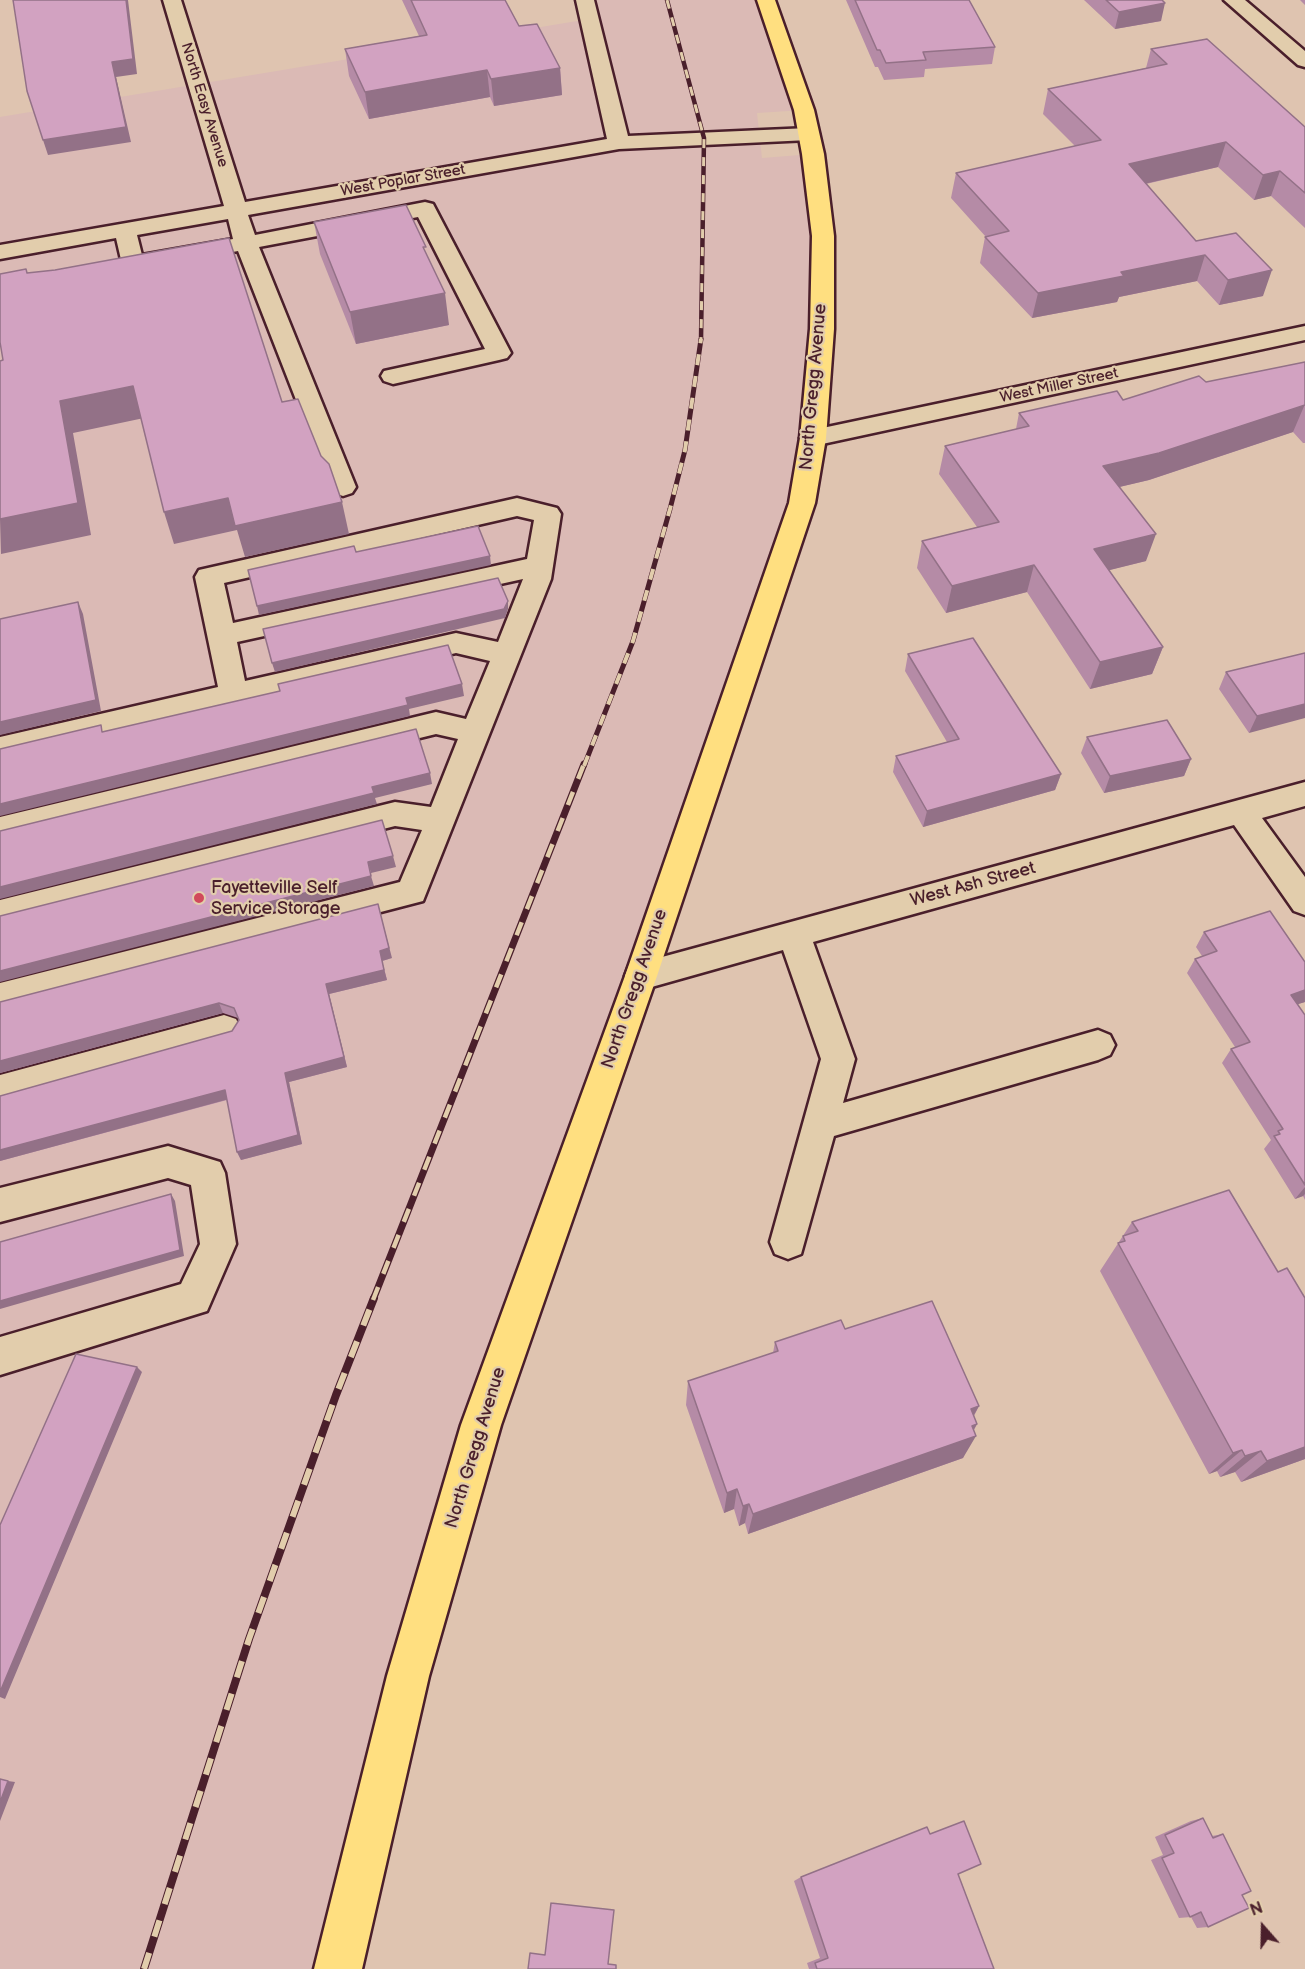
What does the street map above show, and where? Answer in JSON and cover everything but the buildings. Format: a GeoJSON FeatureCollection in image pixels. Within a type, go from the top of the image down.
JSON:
{"type":"FeatureCollection","features":[{"type":"Feature","properties":{"kind":"main road","name":"North Gregg Avenue"},"geometry":{"type":"LineString","coordinates":[[338,1969],[408,1676],[481,1425],[640,976],[801,503],[813,438],[822,330],[823,236],[804,110],[766,0]]}},
{"type":"Feature","properties":{"kind":"street","name":"North Easy Avenue"},"geometry":{"type":"LineString","coordinates":[[172,0],[246,243],[343,487]]}},
{"type":"Feature","properties":{"kind":"street"},"geometry":{"type":"LineString","coordinates":[[585,0],[619,142]]}},
{"type":"Feature","properties":{"kind":"street"},"geometry":{"type":"LineString","coordinates":[[1233,0],[1305,62]]}},
{"type":"Feature","properties":{"kind":"street","name":"West Poplar Street"},"geometry":{"type":"LineString","coordinates":[[0,252],[619,142],[809,134]]}},
{"type":"Feature","properties":{"kind":"street"},"geometry":{"type":"LineString","coordinates":[[348,190],[361,221]]}},
{"type":"Feature","properties":{"kind":"street"},"geometry":{"type":"LineString","coordinates":[[124,230],[133,264],[425,209],[499,352],[393,376]]}},
{"type":"Feature","properties":{"kind":"street","name":"West Miller Street"},"geometry":{"type":"LineString","coordinates":[[813,438],[1305,333]]}},
{"type":"Feature","properties":{"kind":"street"},"geometry":{"type":"LineString","coordinates":[[0,997],[412,892],[537,579],[548,514],[517,507],[209,577],[234,695]]}},
{"type":"Feature","properties":{"kind":"street"},"geometry":{"type":"LineString","coordinates":[[221,635],[539,566]]}},
{"type":"Feature","properties":{"kind":"street"},"geometry":{"type":"LineString","coordinates":[[0,748],[456,643],[506,654]]}},
{"type":"Feature","properties":{"kind":"street"},"geometry":{"type":"LineString","coordinates":[[0,829],[436,723],[474,732]]}},
{"type":"Feature","properties":{"kind":"street","name":"West Ash Street"},"geometry":{"type":"LineString","coordinates":[[640,976],[1305,794]]}},
{"type":"Feature","properties":{"kind":"street"},"geometry":{"type":"LineString","coordinates":[[1241,812],[1305,902]]}},
{"type":"Feature","properties":{"kind":"street"},"geometry":{"type":"LineString","coordinates":[[0,913],[395,814],[439,820]]}},
{"type":"Feature","properties":{"kind":"street"},"geometry":{"type":"LineString","coordinates":[[788,1242],[838,1059],[794,934]]}},
{"type":"Feature","properties":{"kind":"street"},"geometry":{"type":"LineString","coordinates":[[0,1089],[224,1029]]}},
{"type":"Feature","properties":{"kind":"street"},"geometry":{"type":"LineString","coordinates":[[820,1125],[1098,1045]]}},
{"type":"Feature","properties":{"kind":"street"},"geometry":{"type":"LineString","coordinates":[[0,1204],[168,1162],[207,1173],[218,1244],[194,1298],[0,1356]]}},
{"type":"Feature","properties":{"kind":"shaded area"},"geometry":{"type":"Polygon","coordinates":[[[585,0],[766,0],[804,110],[757,113],[762,158],[813,154],[813,438],[481,1425],[338,1969],[0,1969],[0,117],[589,19],[585,0]]]}},
{"type":"Feature","properties":{"kind":"railway"},"geometry":{"type":"LineString","coordinates":[[667,0],[704,138],[701,340]]}},
{"type":"Feature","properties":{"kind":"railway"},"geometry":{"type":"LineString","coordinates":[[584,766],[633,641],[670,509],[685,450],[701,339]]}},
{"type":"Feature","properties":{"kind":"railway"},"geometry":{"type":"LineString","coordinates":[[373,1300],[584,764]]}},
{"type":"Feature","properties":{"kind":"railway"},"geometry":{"type":"LineString","coordinates":[[144,1969],[249,1639],[336,1395],[374,1298]]}},
{"type":"Feature","properties":{"kind":"place","name":"Fayetteville Self Service Storage"},"geometry":{"type":"Point","coordinates":[199,898]}}]}
